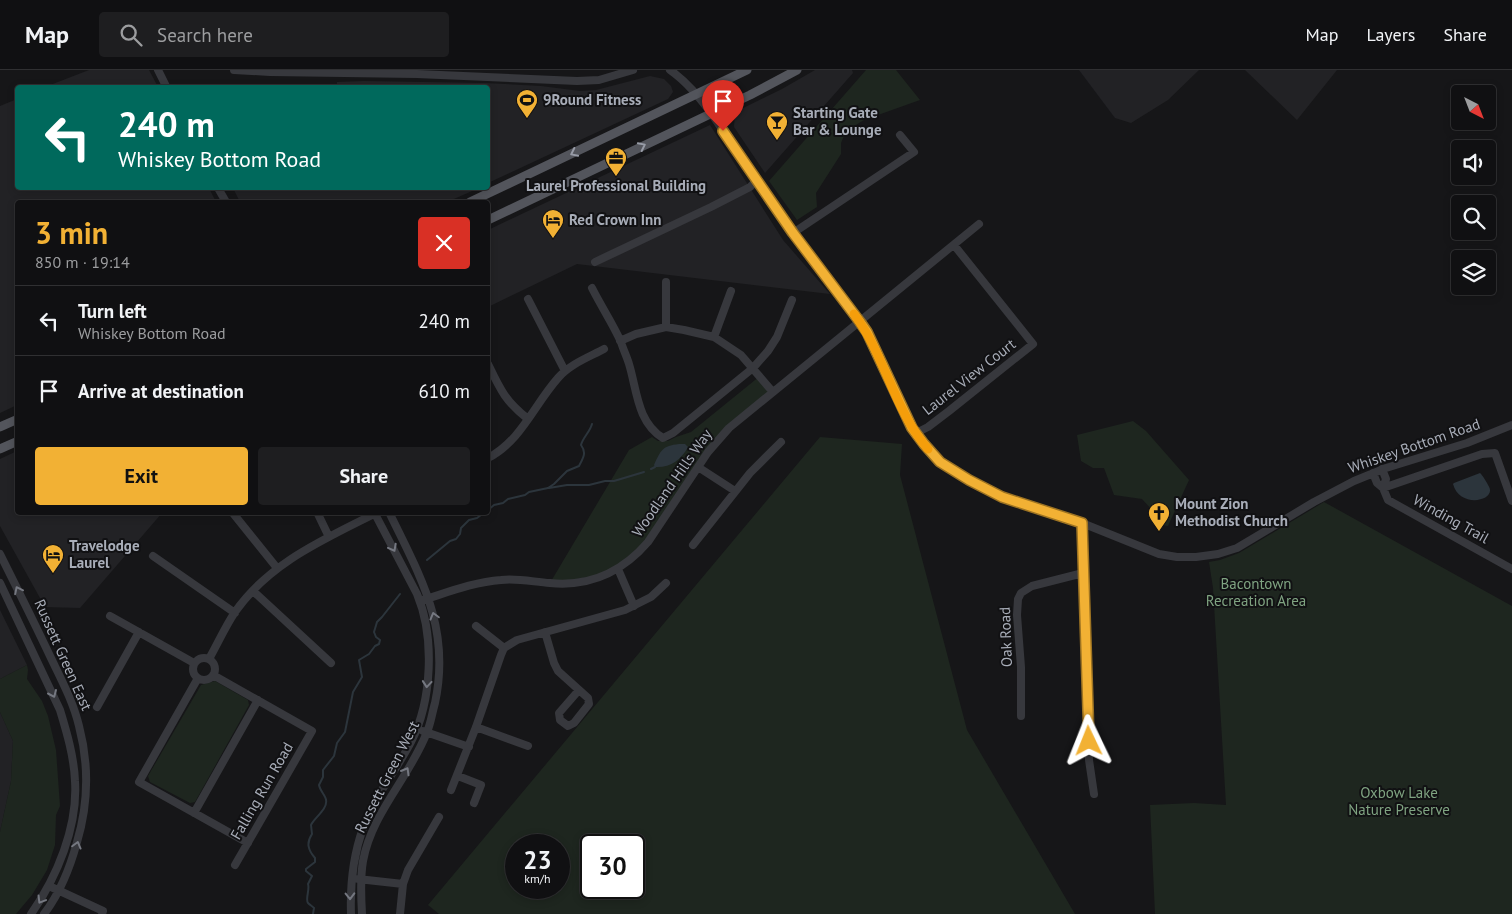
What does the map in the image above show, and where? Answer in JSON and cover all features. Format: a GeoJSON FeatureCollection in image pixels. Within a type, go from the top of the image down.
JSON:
{"type":"FeatureCollection","features":[{"type":"Feature","properties":{"kind":"main road"},"geometry":{"type":"LineString","coordinates":[[474,200],[747,70]]}},
{"type":"Feature","properties":{"kind":"main road"},"geometry":{"type":"LineString","coordinates":[[490,219],[796,70]]}},
{"type":"Feature","properties":{"kind":"main road"},"geometry":{"type":"LineString","coordinates":[[0,428],[15,420]]}},
{"type":"Feature","properties":{"kind":"main road"},"geometry":{"type":"LineString","coordinates":[[0,449],[15,442]]}},
{"type":"Feature","properties":{"kind":"street"},"geometry":{"type":"LineString","coordinates":[[158,70],[166,85]]}},
{"type":"Feature","properties":{"kind":"street"},"geometry":{"type":"LineString","coordinates":[[234,70],[254,72],[417,72],[577,81],[599,80],[633,70]]}},
{"type":"Feature","properties":{"kind":"street","name":"Whiskey Bottom Road"},"geometry":{"type":"LineString","coordinates":[[670,70],[697,94],[793,233],[867,332],[916,433],[940,462],[969,480],[1012,502],[1082,523],[1159,554],[1187,558],[1207,556],[1237,548],[1354,480],[1382,469],[1468,443],[1512,425]]}},
{"type":"Feature","properties":{"kind":"street"},"geometry":{"type":"LineString","coordinates":[[793,233],[914,152],[900,135]]}},
{"type":"Feature","properties":{"kind":"street"},"geometry":{"type":"LineString","coordinates":[[595,262],[711,207],[750,186],[756,180]]}},
{"type":"Feature","properties":{"kind":"street"},"geometry":{"type":"LineString","coordinates":[[860,322],[979,224]]}},
{"type":"Feature","properties":{"kind":"street","name":"Laurel View Court"},"geometry":{"type":"LineString","coordinates":[[916,433],[950,411],[1033,344],[954,245]]}},
{"type":"Feature","properties":{"kind":"street"},"geometry":{"type":"LineString","coordinates":[[666,282],[666,327]]}},
{"type":"Feature","properties":{"kind":"street"},"geometry":{"type":"LineString","coordinates":[[592,288],[620,341],[629,364],[642,413],[655,433],[663,438],[673,433],[753,368],[777,337],[792,300]]}},
{"type":"Feature","properties":{"kind":"street"},"geometry":{"type":"LineString","coordinates":[[714,337],[731,292]]}},
{"type":"Feature","properties":{"kind":"street"},"geometry":{"type":"LineString","coordinates":[[528,299],[565,371]]}},
{"type":"Feature","properties":{"kind":"street","name":"Woodland Hills Way"},"geometry":{"type":"LineString","coordinates":[[420,601],[489,581],[510,580],[567,584],[596,579],[618,569],[640,552],[648,542],[698,467],[729,428],[772,391],[860,322]]}},
{"type":"Feature","properties":{"kind":"street"},"geometry":{"type":"LineString","coordinates":[[620,341],[636,334],[666,327],[714,337],[741,356],[772,391]]}},
{"type":"Feature","properties":{"kind":"street"},"geometry":{"type":"LineString","coordinates":[[490,457],[509,444],[565,371],[604,349]]}},
{"type":"Feature","properties":{"kind":"street"},"geometry":{"type":"LineString","coordinates":[[490,368],[505,398],[528,419]]}},
{"type":"Feature","properties":{"kind":"street"},"geometry":{"type":"LineString","coordinates":[[693,545],[750,473],[781,442]]}},
{"type":"Feature","properties":{"kind":"street"},"geometry":{"type":"LineString","coordinates":[[1383,488],[1482,454],[1495,453],[1512,500]]}},
{"type":"Feature","properties":{"kind":"street"},"geometry":{"type":"LineString","coordinates":[[698,467],[735,492]]}},
{"type":"Feature","properties":{"kind":"street"},"geometry":{"type":"LineString","coordinates":[[1382,469],[1386,478],[1383,488]]}},
{"type":"Feature","properties":{"kind":"street","name":"Winding Trail"},"geometry":{"type":"LineString","coordinates":[[1373,473],[1388,500],[1512,569]]}},
{"type":"Feature","properties":{"kind":"street"},"geometry":{"type":"LineString","coordinates":[[234,515],[277,568]]}},
{"type":"Feature","properties":{"kind":"street"},"geometry":{"type":"LineString","coordinates":[[318,515],[329,537]]}},
{"type":"Feature","properties":{"kind":"street"},"geometry":{"type":"LineString","coordinates":[[209,659],[235,613],[277,568],[329,537],[372,515]]}},
{"type":"Feature","properties":{"kind":"street","name":"Russett Green West"},"geometry":{"type":"LineString","coordinates":[[351,914],[351,878],[363,828],[372,807],[411,743],[423,710],[427,689],[428,636],[420,601],[377,515]]}},
{"type":"Feature","properties":{"kind":"street","name":"Russett Green West"},"geometry":{"type":"LineString","coordinates":[[362,914],[361,879],[363,861],[375,824],[427,732],[438,690],[440,669],[437,628],[424,585],[390,515]]}},
{"type":"Feature","properties":{"kind":"street"},"geometry":{"type":"LineString","coordinates":[[1082,523],[1089,760],[1094,794]]}},
{"type":"Feature","properties":{"kind":"street","name":"Russett Green East"},"geometry":{"type":"LineString","coordinates":[[0,554],[68,694],[80,726],[86,763],[84,812],[73,858],[60,890],[44,914]]}},
{"type":"Feature","properties":{"kind":"street"},"geometry":{"type":"LineString","coordinates":[[153,556],[235,613]]}},
{"type":"Feature","properties":{"kind":"street"},"geometry":{"type":"LineString","coordinates":[[618,569],[634,606]]}},
{"type":"Feature","properties":{"kind":"street","name":"Oak Road"},"geometry":{"type":"LineString","coordinates":[[1021,716],[1018,599],[1021,594],[1032,586],[1083,573]]}},
{"type":"Feature","properties":{"kind":"street","name":"Russett Green East"},"geometry":{"type":"LineString","coordinates":[[0,583],[60,710],[67,731],[76,782],[72,822],[56,873],[31,914]]}},
{"type":"Feature","properties":{"kind":"street"},"geometry":{"type":"LineString","coordinates":[[451,790],[469,747],[504,648],[517,640],[614,614],[634,606],[651,596],[666,583]]}},
{"type":"Feature","properties":{"kind":"street"},"geometry":{"type":"LineString","coordinates":[[253,592],[331,663]]}},
{"type":"Feature","properties":{"kind":"street"},"geometry":{"type":"LineString","coordinates":[[110,616],[194,663]]}},
{"type":"Feature","properties":{"kind":"street"},"geometry":{"type":"LineString","coordinates":[[476,626],[504,648]]}},
{"type":"Feature","properties":{"kind":"street"},"geometry":{"type":"LineString","coordinates":[[96,707],[139,632]]}},
{"type":"Feature","properties":{"kind":"street"},"geometry":{"type":"LineString","coordinates":[[545,632],[554,664],[558,671],[588,698],[589,701],[589,704],[574,723],[568,726],[560,720],[559,713],[579,690]]}},
{"type":"Feature","properties":{"kind":"street"},"geometry":{"type":"LineString","coordinates":[[199,658],[209,659],[215,668],[213,675],[208,679],[201,680],[193,673],[194,663],[199,658]]}},
{"type":"Feature","properties":{"kind":"street"},"geometry":{"type":"LineString","coordinates":[[194,813],[258,700],[213,675]]}},
{"type":"Feature","properties":{"kind":"street"},"geometry":{"type":"LineString","coordinates":[[198,678],[138,782],[248,843]]}},
{"type":"Feature","properties":{"kind":"street","name":"Falling Run Road"},"geometry":{"type":"LineString","coordinates":[[235,865],[312,731],[258,700]]}},
{"type":"Feature","properties":{"kind":"street"},"geometry":{"type":"LineString","coordinates":[[476,727],[528,746]]}},
{"type":"Feature","properties":{"kind":"street"},"geometry":{"type":"LineString","coordinates":[[417,728],[469,747]]}},
{"type":"Feature","properties":{"kind":"street"},"geometry":{"type":"LineString","coordinates":[[458,776],[481,785],[474,803]]}},
{"type":"Feature","properties":{"kind":"street"},"geometry":{"type":"LineString","coordinates":[[400,914],[403,884],[415,856],[439,817]]}},
{"type":"Feature","properties":{"kind":"street"},"geometry":{"type":"LineString","coordinates":[[351,878],[403,884]]}},
{"type":"Feature","properties":{"kind":"street"},"geometry":{"type":"LineString","coordinates":[[49,886],[103,911],[102,914]]}},
{"type":"Feature","properties":{"kind":"shaded area"},"geometry":{"type":"Polygon","coordinates":[[[89,70],[149,70],[157,85],[50,85],[89,70]]]}},
{"type":"Feature","properties":{"kind":"shaded area"},"geometry":{"type":"Polygon","coordinates":[[[815,70],[852,70],[853,73],[765,173],[734,127],[735,112],[815,70]]]}},
{"type":"Feature","properties":{"kind":"shaded area"},"geometry":{"type":"Polygon","coordinates":[[[1079,70],[1199,70],[1168,100],[1131,123],[1115,118],[1079,70]]]}},
{"type":"Feature","properties":{"kind":"shaded area"},"geometry":{"type":"Polygon","coordinates":[[[1245,70],[1337,70],[1297,120],[1245,70]]]}},
{"type":"Feature","properties":{"kind":"shaded area"},"geometry":{"type":"Polygon","coordinates":[[[650,76],[664,79],[671,86],[673,92],[668,99],[490,182],[490,85],[337,85],[337,82],[484,83],[541,86],[580,91],[596,90],[650,76]]]}},
{"type":"Feature","properties":{"kind":"shaded area"},"geometry":{"type":"Polygon","coordinates":[[[15,100],[15,190],[210,190],[215,200],[15,200],[15,406],[0,413],[0,106],[15,100]]]}},
{"type":"Feature","properties":{"kind":"shaded area"},"geometry":{"type":"Polygon","coordinates":[[[710,125],[783,240],[830,294],[577,264],[490,306],[490,229],[710,125]]]}},
{"type":"Feature","properties":{"kind":"shaded area"},"geometry":{"type":"Polygon","coordinates":[[[234,190],[474,190],[452,200],[239,200],[234,190]]]}},
{"type":"Feature","properties":{"kind":"shaded area"},"geometry":{"type":"Polygon","coordinates":[[[685,444],[688,447],[682,456],[670,465],[655,467],[658,456],[665,448],[685,444]]]}},
{"type":"Feature","properties":{"kind":"shaded area"},"geometry":{"type":"Polygon","coordinates":[[[15,452],[15,515],[160,515],[80,608],[45,607],[0,526],[0,459],[15,452]]]}},
{"type":"Feature","properties":{"kind":"shaded area"},"geometry":{"type":"Polygon","coordinates":[[[1480,473],[1490,489],[1489,494],[1485,497],[1474,500],[1468,499],[1456,491],[1454,483],[1480,473]]]}},
{"type":"Feature","properties":{"kind":"shaded area"},"geometry":{"type":"Polygon","coordinates":[[[0,610],[27,665],[0,679],[0,610]]]}},
{"type":"Feature","properties":{"kind":"shaded area"},"geometry":{"type":"Polygon","coordinates":[[[0,712],[13,741],[11,781],[0,832],[0,712]]]}},
{"type":"Feature","properties":{"kind":"green space"},"geometry":{"type":"Polygon","coordinates":[[[866,70],[896,70],[920,100],[864,120],[846,131],[841,143],[841,154],[816,193],[817,207],[797,220],[769,181],[866,70]]]}},
{"type":"Feature","properties":{"kind":"green space"},"geometry":{"type":"Polygon","coordinates":[[[760,376],[772,391],[729,428],[656,531],[609,574],[550,583],[629,450],[652,437],[658,441],[668,441],[691,432],[760,376]]]}},
{"type":"Feature","properties":{"kind":"green space"},"geometry":{"type":"Polygon","coordinates":[[[1133,421],[1146,431],[1189,480],[1168,526],[1152,524],[1153,511],[1142,499],[1114,495],[1104,468],[1093,468],[1081,461],[1077,435],[1133,421]]]}},
{"type":"Feature","properties":{"kind":"green space"},"geometry":{"type":"Polygon","coordinates":[[[820,437],[902,444],[900,475],[967,730],[1075,914],[439,914],[428,905],[820,437]]]}},
{"type":"Feature","properties":{"kind":"green space","name":"Oxbow Lake Nature Preserve"},"geometry":{"type":"Polygon","coordinates":[[[1324,502],[1512,606],[1512,914],[1155,914],[1150,805],[1194,803],[1226,805],[1213,588],[1209,562],[1239,553],[1324,502]]]}},
{"type":"Feature","properties":{"kind":"green space"},"geometry":{"type":"Polygon","coordinates":[[[27,665],[27,679],[42,701],[48,716],[56,750],[60,806],[56,815],[55,845],[47,870],[32,895],[16,914],[0,914],[0,832],[11,781],[13,741],[0,712],[0,679],[27,665]]]}},
{"type":"Feature","properties":{"kind":"green space"},"geometry":{"type":"Polygon","coordinates":[[[215,681],[248,700],[249,705],[195,802],[190,803],[150,782],[148,776],[201,685],[215,681]]]}},
{"type":"Feature","properties":{"kind":"waterway"},"geometry":{"type":"LineString","coordinates":[[490,508],[508,499],[548,488],[567,471],[579,466],[584,453],[581,445],[592,424]]}},
{"type":"Feature","properties":{"kind":"waterway"},"geometry":{"type":"LineString","coordinates":[[651,469],[655,467]]}},
{"type":"Feature","properties":{"kind":"waterway"},"geometry":{"type":"LineString","coordinates":[[549,488],[614,481],[644,472]]}},
{"type":"Feature","properties":{"kind":"waterway"},"geometry":{"type":"LineString","coordinates":[[427,560],[450,541],[456,539],[460,534],[461,528],[469,520],[481,515]]}},
{"type":"Feature","properties":{"kind":"waterway"},"geometry":{"type":"LineString","coordinates":[[313,914],[314,908],[308,903],[307,899],[308,884],[312,876],[306,869],[315,862],[309,846],[312,834],[311,825],[326,803],[326,798],[319,785],[323,777],[323,770],[334,756],[337,743],[345,732],[353,692],[362,677],[359,660],[369,654],[379,644],[380,640],[374,632],[377,622],[400,594]]}},
{"type":"Feature","properties":{"kind":"slow traffic"},"geometry":{"type":"LineString","coordinates":[[854,314],[867,332],[912,428],[928,449]]}},
{"type":"Feature","properties":{"kind":"place","name":"9Round Fitness"},"geometry":{"type":"Point","coordinates":[527,119]}},
{"type":"Feature","properties":{"kind":"place","name":"Starting Gate Bar & Lounge"},"geometry":{"type":"Point","coordinates":[777,141]}},
{"type":"Feature","properties":{"kind":"place","name":"Laurel Professional Building"},"geometry":{"type":"Point","coordinates":[616,177]}},
{"type":"Feature","properties":{"kind":"place","name":"Red Crown Inn"},"geometry":{"type":"Point","coordinates":[553,239]}},
{"type":"Feature","properties":{"kind":"place","name":"Mount Zion Methodist Church"},"geometry":{"type":"Point","coordinates":[1159,532]}},
{"type":"Feature","properties":{"kind":"place","name":"Travelodge Laurel"},"geometry":{"type":"Point","coordinates":[53,574]}},
{"type":"Feature","properties":{"kind":"route"},"geometry":{"type":"LineString","coordinates":[[723,131],[793,233],[867,332],[912,428],[940,462],[969,480],[1012,502],[1082,523],[1089,741]]}},
{"type":"Feature","properties":{"kind":"park label","name":"Bacontown Recreation Area"},"geometry":{"type":"Point","coordinates":[1256,592]}}]}
